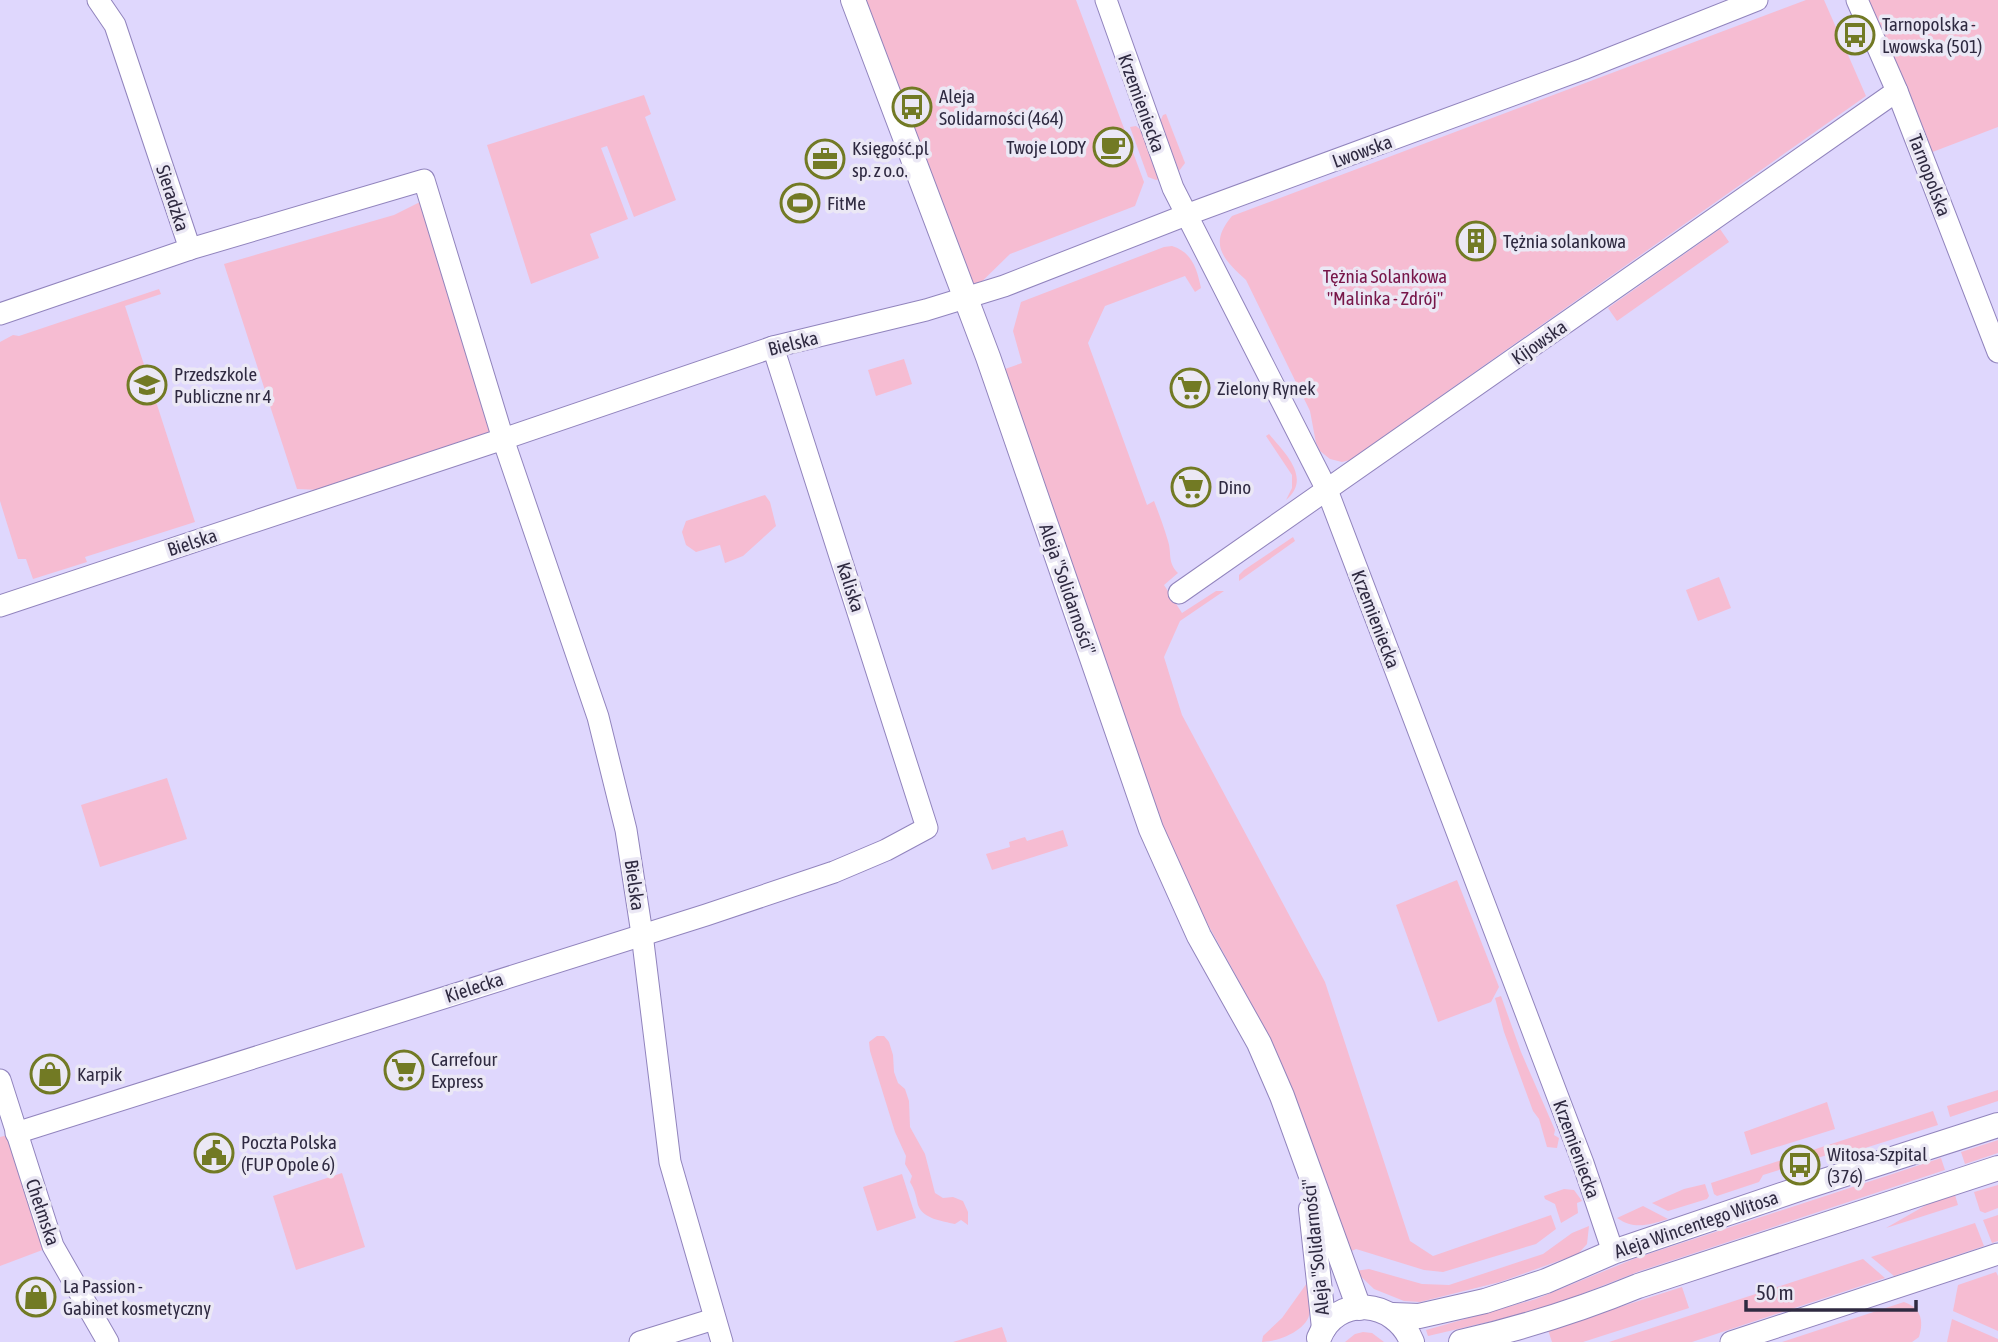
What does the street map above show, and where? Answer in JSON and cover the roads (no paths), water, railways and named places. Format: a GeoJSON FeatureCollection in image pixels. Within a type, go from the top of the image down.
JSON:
{"type":"FeatureCollection","features":[{"type":"Feature","properties":{"kind":"street","name":"Sieradzka"},"geometry":{"type":"LineString","coordinates":[[0,314],[190,249],[115,25],[98,0]]}},
{"type":"Feature","properties":{"kind":"street","name":"Aleja \"Solidarności\""},"geometry":{"type":"LineString","coordinates":[[853,0],[966,297],[1151,829],[1199,936],[1259,1043],[1282,1096],[1359,1307]]}},
{"type":"Feature","properties":{"kind":"street","name":"Krzemieniecka"},"geometry":{"type":"LineString","coordinates":[[1106,0],[1173,188],[1327,490],[1583,1163],[1613,1252]]}},
{"type":"Feature","properties":{"kind":"street","name":"Lwowska"},"geometry":{"type":"LineString","coordinates":[[966,297],[1004,286],[1186,215],[1583,69],[1757,0]]}},
{"type":"Feature","properties":{"kind":"street","name":"Tarnopolska"},"geometry":{"type":"LineString","coordinates":[[1857,0],[1897,90],[1998,352]]}},
{"type":"Feature","properties":{"kind":"street","name":"Kijowska"},"geometry":{"type":"LineString","coordinates":[[1179,593],[1897,90]]}},
{"type":"Feature","properties":{"kind":"street"},"geometry":{"type":"LineString","coordinates":[[190,249],[424,180],[503,439]]}},
{"type":"Feature","properties":{"kind":"street","name":"Bielska"},"geometry":{"type":"LineString","coordinates":[[0,606],[773,347],[966,297]]}},
{"type":"Feature","properties":{"kind":"street","name":"Kaliska"},"geometry":{"type":"LineString","coordinates":[[773,347],[927,828]]}},
{"type":"Feature","properties":{"kind":"street","name":"Bielska"},"geometry":{"type":"LineString","coordinates":[[503,439],[598,717],[626,830],[642,934],[670,1162],[722,1342]]}},
{"type":"Feature","properties":{"kind":"street","name":"Kielecka"},"geometry":{"type":"LineString","coordinates":[[16,1133],[834,872],[886,850],[927,828]]}},
{"type":"Feature","properties":{"kind":"street","name":"Chełmska"},"geometry":{"type":"LineString","coordinates":[[0,1080],[53,1246],[103,1340]]}},
{"type":"Feature","properties":{"kind":"street","name":"Aleja Wincentego Witosa"},"geometry":{"type":"LineString","coordinates":[[1359,1307],[1393,1315],[1419,1316],[1485,1301],[1546,1281],[1613,1252],[1998,1125]]}},
{"type":"Feature","properties":{"kind":"street","name":"Aleja \"Solidarności\""},"geometry":{"type":"LineString","coordinates":[[1306,1167],[1318,1337]]}},
{"type":"Feature","properties":{"kind":"street","name":"Aleja Wincentego Witosa"},"geometry":{"type":"LineString","coordinates":[[1461,1342],[1522,1328],[1675,1273],[1998,1168]]}},
{"type":"Feature","properties":{"kind":"street"},"geometry":{"type":"LineString","coordinates":[[1731,1342],[1998,1254]]}},
{"type":"Feature","properties":{"kind":"street"},"geometry":{"type":"LineString","coordinates":[[1318,1337],[1339,1315],[1359,1307]]}},
{"type":"Feature","properties":{"kind":"street"},"geometry":{"type":"LineString","coordinates":[[1393,1315],[1405,1327],[1412,1342]]}},
{"type":"Feature","properties":{"kind":"street"},"geometry":{"type":"LineString","coordinates":[[640,1342],[714,1319]]}},
{"type":"Feature","properties":{"kind":"place","name":"Tarnopolska - Lwowska (501)"},"geometry":{"type":"Point","coordinates":[1855,35]}},
{"type":"Feature","properties":{"kind":"place","name":"Aleja Solidarności (464)"},"geometry":{"type":"Point","coordinates":[912,107]}},
{"type":"Feature","properties":{"kind":"place","name":"Twoje LODY"},"geometry":{"type":"Point","coordinates":[1113,147]}},
{"type":"Feature","properties":{"kind":"place","name":"Księgość.pl sp. z o.o."},"geometry":{"type":"Point","coordinates":[825,159]}},
{"type":"Feature","properties":{"kind":"place","name":"FitMe"},"geometry":{"type":"Point","coordinates":[800,203]}},
{"type":"Feature","properties":{"kind":"place","name":"Tężnia solankowa"},"geometry":{"type":"Point","coordinates":[1476,241]}},
{"type":"Feature","properties":{"kind":"place","name":"Przedszkole Publiczne nr 4"},"geometry":{"type":"Point","coordinates":[147,385]}},
{"type":"Feature","properties":{"kind":"place","name":"Zielony Rynek"},"geometry":{"type":"Point","coordinates":[1190,388]}},
{"type":"Feature","properties":{"kind":"place","name":"Dino"},"geometry":{"type":"Point","coordinates":[1191,487]}},
{"type":"Feature","properties":{"kind":"place","name":"Carrefour Express"},"geometry":{"type":"Point","coordinates":[404,1070]}},
{"type":"Feature","properties":{"kind":"place","name":"Karpik"},"geometry":{"type":"Point","coordinates":[50,1074]}},
{"type":"Feature","properties":{"kind":"place","name":"Poczta Polska (FUP Opole 6)"},"geometry":{"type":"Point","coordinates":[214,1153]}},
{"type":"Feature","properties":{"kind":"place","name":"Witosa-Szpital (376)"},"geometry":{"type":"Point","coordinates":[1800,1165]}},
{"type":"Feature","properties":{"kind":"place","name":"La Passion - Gabinet kosmetyczny"},"geometry":{"type":"Point","coordinates":[36,1297]}},
{"type":"Feature","properties":{"kind":"park label","name":"Tężnia Solankowa \"Malinka - Zdrój\""},"geometry":{"type":"Point","coordinates":[1385,287]}}]}
